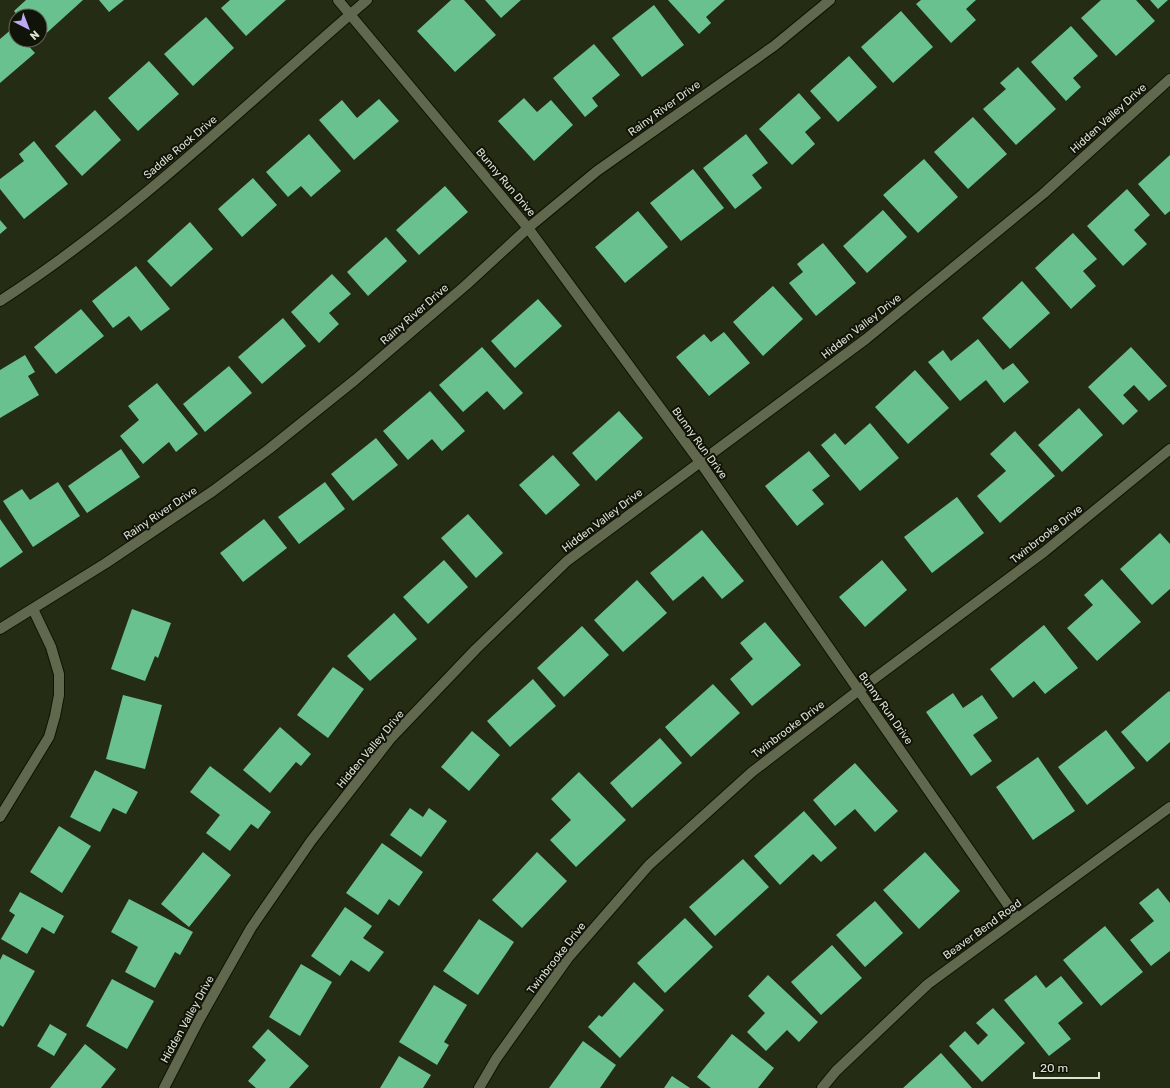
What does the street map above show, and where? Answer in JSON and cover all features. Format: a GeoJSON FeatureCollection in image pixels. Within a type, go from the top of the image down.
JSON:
{"type":"FeatureCollection","features":[{"type":"Feature","properties":{"kind":"street","name":"Bunny Run Drive"},"geometry":{"type":"LineString","coordinates":[[338,0],[528,228],[700,462],[1017,918]]}},
{"type":"Feature","properties":{"kind":"street","name":"Saddle Rock Drive"},"geometry":{"type":"LineString","coordinates":[[0,301],[90,237],[207,140],[367,0]]}},
{"type":"Feature","properties":{"kind":"street","name":"Rainy River Drive"},"geometry":{"type":"LineString","coordinates":[[0,629],[106,563],[213,491],[269,449],[355,380],[466,285],[528,228],[597,171],[774,46],[830,0]]}},
{"type":"Feature","properties":{"kind":"street","name":"Hidden Valley Drive"},"geometry":{"type":"LineString","coordinates":[[164,1088],[199,1020],[251,928],[312,841],[392,738],[476,649],[567,561],[866,339],[1043,194],[1170,79]]}},
{"type":"Feature","properties":{"kind":"street","name":"Twinbrooke Drive"},"geometry":{"type":"LineString","coordinates":[[479,1088],[496,1059],[568,958],[649,865],[752,772],[1044,552],[1170,449]]}},
{"type":"Feature","properties":{"kind":"street"},"geometry":{"type":"LineString","coordinates":[[0,817],[49,737],[59,695],[59,674],[51,647],[33,609]]}},
{"type":"Feature","properties":{"kind":"street","name":"Beaver Bend Road"},"geometry":{"type":"LineString","coordinates":[[822,1088],[836,1071],[928,984],[1170,807]]}},
{"type":"Feature","properties":{"kind":"building"},"geometry":{"type":"Polygon","coordinates":[[[26,0],[83,0],[48,32],[48,8],[17,8],[26,0]]]}},
{"type":"Feature","properties":{"kind":"building"},"geometry":{"type":"Polygon","coordinates":[[[99,0],[124,0],[109,12],[99,0]]]}},
{"type":"Feature","properties":{"kind":"building"},"geometry":{"type":"Polygon","coordinates":[[[230,0],[286,0],[246,36],[221,8],[230,0]]]}},
{"type":"Feature","properties":{"kind":"building"},"geometry":{"type":"Polygon","coordinates":[[[451,0],[464,0],[496,35],[455,72],[417,31],[451,0]]]}},
{"type":"Feature","properties":{"kind":"building"},"geometry":{"type":"Polygon","coordinates":[[[485,0],[521,0],[501,18],[485,0]]]}},
{"type":"Feature","properties":{"kind":"building"},"geometry":{"type":"Polygon","coordinates":[[[668,0],[725,0],[706,17],[711,23],[699,34],[668,0]]]}},
{"type":"Feature","properties":{"kind":"building"},"geometry":{"type":"Polygon","coordinates":[[[921,0],[976,0],[966,9],[976,20],[951,43],[916,4],[921,0]]]}},
{"type":"Feature","properties":{"kind":"building"},"geometry":{"type":"Polygon","coordinates":[[[1101,0],[1136,0],[1155,21],[1116,56],[1081,18],[1101,0]]]}},
{"type":"Feature","properties":{"kind":"building"},"geometry":{"type":"Polygon","coordinates":[[[1150,0],[1168,0],[1158,9],[1150,0]]]}},
{"type":"Feature","properties":{"kind":"building"},"geometry":{"type":"Polygon","coordinates":[[[654,5],[684,45],[642,77],[612,38],[654,5]]]}},
{"type":"Feature","properties":{"kind":"building"},"geometry":{"type":"Polygon","coordinates":[[[901,11],[933,47],[893,83],[861,47],[901,11]]]}},
{"type":"Feature","properties":{"kind":"building"},"geometry":{"type":"Polygon","coordinates":[[[206,17],[234,48],[193,86],[164,54],[206,17]]]}},
{"type":"Feature","properties":{"kind":"building"},"geometry":{"type":"Polygon","coordinates":[[[1071,26],[1098,56],[1073,78],[1081,87],[1066,101],[1031,62],[1071,26]]]}},
{"type":"Feature","properties":{"kind":"building"},"geometry":{"type":"Polygon","coordinates":[[[8,32],[8,48],[30,48],[35,53],[0,83],[0,39],[8,32]]]}},
{"type":"Feature","properties":{"kind":"building"},"geometry":{"type":"Polygon","coordinates":[[[594,44],[620,75],[592,98],[598,106],[585,117],[553,78],[594,44]]]}},
{"type":"Feature","properties":{"kind":"building"},"geometry":{"type":"Polygon","coordinates":[[[849,56],[877,87],[838,122],[810,91],[849,56]]]}},
{"type":"Feature","properties":{"kind":"building"},"geometry":{"type":"Polygon","coordinates":[[[149,61],[179,94],[138,131],[108,98],[149,61]]]}},
{"type":"Feature","properties":{"kind":"building"},"geometry":{"type":"Polygon","coordinates":[[[1018,67],[1056,109],[1016,145],[983,109],[1006,89],[1000,83],[1018,67]]]}},
{"type":"Feature","properties":{"kind":"building"},"geometry":{"type":"Polygon","coordinates":[[[799,93],[821,118],[805,132],[815,144],[792,165],[759,129],[799,93]]]}},
{"type":"Feature","properties":{"kind":"building"},"geometry":{"type":"Polygon","coordinates":[[[524,98],[537,112],[551,100],[573,125],[534,161],[498,121],[524,98]]]}},
{"type":"Feature","properties":{"kind":"building"},"geometry":{"type":"Polygon","coordinates":[[[379,99],[399,121],[354,160],[319,120],[342,100],[357,118],[379,99]]]}},
{"type":"Feature","properties":{"kind":"building"},"geometry":{"type":"Polygon","coordinates":[[[95,110],[121,140],[82,176],[55,146],[95,110]]]}},
{"type":"Feature","properties":{"kind":"building"},"geometry":{"type":"Polygon","coordinates":[[[973,117],[1007,154],[968,189],[934,152],[973,117]]]}},
{"type":"Feature","properties":{"kind":"building"},"geometry":{"type":"Polygon","coordinates":[[[309,134],[341,171],[311,197],[301,186],[288,197],[266,172],[309,134]]]}},
{"type":"Feature","properties":{"kind":"building"},"geometry":{"type":"Polygon","coordinates":[[[746,134],[768,163],[752,175],[762,188],[735,209],[703,168],[746,134]]]}},
{"type":"Feature","properties":{"kind":"building"},"geometry":{"type":"Polygon","coordinates":[[[34,141],[68,184],[24,219],[0,189],[0,179],[24,161],[19,154],[34,141]]]}},
{"type":"Feature","properties":{"kind":"building"},"geometry":{"type":"Polygon","coordinates":[[[1170,155],[1170,211],[1165,215],[1138,184],[1170,155]]]}},
{"type":"Feature","properties":{"kind":"building"},"geometry":{"type":"Polygon","coordinates":[[[924,159],[958,197],[918,233],[883,195],[924,159]]]}},
{"type":"Feature","properties":{"kind":"building"},"geometry":{"type":"Polygon","coordinates":[[[693,169],[724,208],[681,241],[650,203],[693,169]]]}},
{"type":"Feature","properties":{"kind":"building"},"geometry":{"type":"Polygon","coordinates":[[[253,178],[277,205],[242,237],[218,209],[253,178]]]}},
{"type":"Feature","properties":{"kind":"building"},"geometry":{"type":"Polygon","coordinates":[[[445,186],[468,212],[419,255],[396,230],[445,186]]]}},
{"type":"Feature","properties":{"kind":"building"},"geometry":{"type":"Polygon","coordinates":[[[1127,189],[1150,215],[1134,230],[1147,244],[1123,266],[1087,226],[1127,189]]]}},
{"type":"Feature","properties":{"kind":"building"},"geometry":{"type":"Polygon","coordinates":[[[883,210],[907,237],[867,273],[843,246],[883,210]]]}},
{"type":"Feature","properties":{"kind":"building"},"geometry":{"type":"Polygon","coordinates":[[[638,211],[668,247],[625,283],[595,247],[638,211]]]}},
{"type":"Feature","properties":{"kind":"building"},"geometry":{"type":"Polygon","coordinates":[[[0,220],[7,228],[0,234],[0,220]]]}},
{"type":"Feature","properties":{"kind":"building"},"geometry":{"type":"Polygon","coordinates":[[[190,222],[213,249],[171,287],[147,261],[190,222]]]}},
{"type":"Feature","properties":{"kind":"building"},"geometry":{"type":"Polygon","coordinates":[[[1073,233],[1097,259],[1083,271],[1096,286],[1071,309],[1035,268],[1073,233]]]}},
{"type":"Feature","properties":{"kind":"building"},"geometry":{"type":"Polygon","coordinates":[[[386,237],[407,261],[368,296],[347,272],[386,237]]]}},
{"type":"Feature","properties":{"kind":"building"},"geometry":{"type":"Polygon","coordinates":[[[823,243],[856,283],[816,316],[789,283],[803,272],[797,264],[823,243]]]}},
{"type":"Feature","properties":{"kind":"building"},"geometry":{"type":"Polygon","coordinates":[[[136,266],[170,309],[141,331],[129,316],[113,328],[92,301],[136,266]]]}},
{"type":"Feature","properties":{"kind":"building"},"geometry":{"type":"Polygon","coordinates":[[[332,274],[351,294],[329,313],[339,324],[319,343],[291,312],[332,274]]]}},
{"type":"Feature","properties":{"kind":"building"},"geometry":{"type":"Polygon","coordinates":[[[1022,281],[1050,313],[1010,349],[982,318],[1022,281]]]}},
{"type":"Feature","properties":{"kind":"building"},"geometry":{"type":"Polygon","coordinates":[[[773,286],[803,319],[763,356],[733,322],[773,286]]]}},
{"type":"Feature","properties":{"kind":"building"},"geometry":{"type":"Polygon","coordinates":[[[538,299],[562,326],[515,368],[491,341],[538,299]]]}},
{"type":"Feature","properties":{"kind":"building"},"geometry":{"type":"Polygon","coordinates":[[[81,309],[104,336],[56,374],[34,347],[81,309]]]}},
{"type":"Feature","properties":{"kind":"building"},"geometry":{"type":"Polygon","coordinates":[[[283,318],[306,346],[262,384],[238,357],[283,318]]]}},
{"type":"Feature","properties":{"kind":"building"},"geometry":{"type":"Polygon","coordinates":[[[724,332],[750,363],[709,396],[676,357],[704,334],[711,342],[724,332]]]}},
{"type":"Feature","properties":{"kind":"building"},"geometry":{"type":"Polygon","coordinates":[[[978,339],[1003,370],[1013,363],[1029,382],[1004,403],[986,380],[960,401],[928,362],[943,350],[951,361],[978,339]]]}},
{"type":"Feature","properties":{"kind":"building"},"geometry":{"type":"Polygon","coordinates":[[[482,347],[523,393],[504,410],[487,391],[463,412],[439,385],[482,347]]]}},
{"type":"Feature","properties":{"kind":"building"},"geometry":{"type":"Polygon","coordinates":[[[1131,347],[1167,386],[1149,401],[1134,385],[1123,395],[1138,411],[1123,425],[1088,387],[1131,347]]]}},
{"type":"Feature","properties":{"kind":"building"},"geometry":{"type":"Polygon","coordinates":[[[25,355],[35,372],[28,376],[39,395],[0,418],[0,370],[25,355]]]}},
{"type":"Feature","properties":{"kind":"building"},"geometry":{"type":"Polygon","coordinates":[[[229,366],[252,393],[205,432],[183,404],[229,366]]]}},
{"type":"Feature","properties":{"kind":"building"},"geometry":{"type":"Polygon","coordinates":[[[915,370],[949,408],[908,444],[875,407],[915,370]]]}},
{"type":"Feature","properties":{"kind":"building"},"geometry":{"type":"Polygon","coordinates":[[[157,383],[198,434],[176,452],[169,442],[143,464],[120,436],[139,420],[128,406],[157,383]]]}},
{"type":"Feature","properties":{"kind":"building"},"geometry":{"type":"Polygon","coordinates":[[[430,391],[465,431],[442,451],[432,439],[408,460],[383,431],[430,391]]]}},
{"type":"Feature","properties":{"kind":"building"},"geometry":{"type":"Polygon","coordinates":[[[1079,408],[1103,435],[1062,472],[1038,445],[1079,408]]]}},
{"type":"Feature","properties":{"kind":"building"},"geometry":{"type":"Polygon","coordinates":[[[619,411],[643,438],[596,481],[572,453],[619,411]]]}},
{"type":"Feature","properties":{"kind":"building"},"geometry":{"type":"Polygon","coordinates":[[[870,423],[899,458],[860,491],[821,445],[835,433],[845,445],[870,423]]]}},
{"type":"Feature","properties":{"kind":"building"},"geometry":{"type":"Polygon","coordinates":[[[1015,431],[1055,476],[1000,523],[977,496],[1006,471],[990,454],[1015,431]]]}},
{"type":"Feature","properties":{"kind":"building"},"geometry":{"type":"Polygon","coordinates":[[[376,438],[398,465],[353,501],[331,474],[376,438]]]}},
{"type":"Feature","properties":{"kind":"building"},"geometry":{"type":"Polygon","coordinates":[[[121,449],[140,477],[87,513],[68,486],[121,449]]]}},
{"type":"Feature","properties":{"kind":"building"},"geometry":{"type":"Polygon","coordinates":[[[809,451],[830,476],[812,490],[824,504],[797,526],[765,486],[809,451]]]}},
{"type":"Feature","properties":{"kind":"building"},"geometry":{"type":"Polygon","coordinates":[[[553,455],[580,485],[546,515],[519,485],[553,455]]]}},
{"type":"Feature","properties":{"kind":"building"},"geometry":{"type":"Polygon","coordinates":[[[58,482],[80,516],[33,547],[3,501],[22,489],[30,500],[58,482]]]}},
{"type":"Feature","properties":{"kind":"building"},"geometry":{"type":"Polygon","coordinates":[[[325,482],[345,509],[299,544],[278,517],[325,482]]]}},
{"type":"Feature","properties":{"kind":"building"},"geometry":{"type":"Polygon","coordinates":[[[957,497],[984,533],[932,573],[904,537],[957,497]]]}},
{"type":"Feature","properties":{"kind":"building"},"geometry":{"type":"Polygon","coordinates":[[[468,514],[503,553],[476,578],[441,538],[468,514]]]}},
{"type":"Feature","properties":{"kind":"building"},"geometry":{"type":"Polygon","coordinates":[[[0,519],[23,552],[0,568],[0,519]]]}},
{"type":"Feature","properties":{"kind":"building"},"geometry":{"type":"Polygon","coordinates":[[[264,519],[287,548],[243,582],[220,553],[264,519]]]}},
{"type":"Feature","properties":{"kind":"building"},"geometry":{"type":"Polygon","coordinates":[[[702,530],[744,581],[722,599],[703,576],[673,601],[650,573],[702,530]]]}},
{"type":"Feature","properties":{"kind":"building"},"geometry":{"type":"Polygon","coordinates":[[[1160,533],[1170,544],[1170,589],[1152,605],[1120,569],[1160,533]]]}},
{"type":"Feature","properties":{"kind":"building"},"geometry":{"type":"Polygon","coordinates":[[[444,560],[468,587],[428,624],[403,597],[444,560]]]}},
{"type":"Feature","properties":{"kind":"building"},"geometry":{"type":"Polygon","coordinates":[[[882,560],[907,590],[865,627],[839,597],[882,560]]]}},
{"type":"Feature","properties":{"kind":"building"},"geometry":{"type":"Polygon","coordinates":[[[1102,579],[1141,622],[1097,661],[1067,628],[1093,605],[1084,595],[1102,579]]]}},
{"type":"Feature","properties":{"kind":"building"},"geometry":{"type":"Polygon","coordinates":[[[637,580],[667,613],[623,652],[594,620],[637,580]]]}},
{"type":"Feature","properties":{"kind":"building"},"geometry":{"type":"Polygon","coordinates":[[[132,609],[171,623],[158,658],[155,656],[145,681],[111,669],[132,609]]]}},
{"type":"Feature","properties":{"kind":"building"},"geometry":{"type":"Polygon","coordinates":[[[394,613],[417,639],[370,681],[347,656],[394,613]]]}},
{"type":"Feature","properties":{"kind":"building"},"geometry":{"type":"Polygon","coordinates":[[[765,622],[801,665],[752,706],[730,679],[753,659],[740,643],[765,622]]]}},
{"type":"Feature","properties":{"kind":"building"},"geometry":{"type":"Polygon","coordinates":[[[1044,625],[1078,668],[1045,694],[1034,681],[1013,698],[990,669],[1044,625]]]}},
{"type":"Feature","properties":{"kind":"building"},"geometry":{"type":"Polygon","coordinates":[[[582,626],[609,655],[564,697],[537,668],[582,626]]]}},
{"type":"Feature","properties":{"kind":"building"},"geometry":{"type":"Polygon","coordinates":[[[333,667],[364,689],[328,738],[297,715],[333,667]]]}},
{"type":"Feature","properties":{"kind":"building"},"geometry":{"type":"Polygon","coordinates":[[[533,679],[556,706],[510,747],[487,721],[533,679]]]}},
{"type":"Feature","properties":{"kind":"building"},"geometry":{"type":"Polygon","coordinates":[[[713,684],[740,713],[691,757],[665,727],[713,684]]]}},
{"type":"Feature","properties":{"kind":"building"},"geometry":{"type":"Polygon","coordinates":[[[1169,691],[1170,742],[1147,762],[1121,732],[1169,691]]]}},
{"type":"Feature","properties":{"kind":"building"},"geometry":{"type":"Polygon","coordinates":[[[953,693],[963,708],[982,695],[998,718],[973,735],[992,761],[971,776],[926,712],[953,693]]]}},
{"type":"Feature","properties":{"kind":"building"},"geometry":{"type":"Polygon","coordinates":[[[123,695],[162,705],[145,769],[106,759],[123,695]]]}},
{"type":"Feature","properties":{"kind":"building"},"geometry":{"type":"Polygon","coordinates":[[[280,727],[311,754],[301,766],[296,762],[270,793],[243,770],[280,727]]]}},
{"type":"Feature","properties":{"kind":"building"},"geometry":{"type":"Polygon","coordinates":[[[1106,730],[1135,768],[1087,805],[1058,767],[1106,730]]]}},
{"type":"Feature","properties":{"kind":"building"},"geometry":{"type":"Polygon","coordinates":[[[472,731],[500,755],[469,791],[441,767],[472,731]]]}},
{"type":"Feature","properties":{"kind":"building"},"geometry":{"type":"Polygon","coordinates":[[[660,738],[682,763],[632,808],[610,783],[660,738]]]}},
{"type":"Feature","properties":{"kind":"building"},"geometry":{"type":"Polygon","coordinates":[[[1038,757],[1075,811],[1033,840],[996,787],[1038,757]]]}},
{"type":"Feature","properties":{"kind":"building"},"geometry":{"type":"Polygon","coordinates":[[[855,763],[898,811],[875,832],[855,809],[835,826],[813,800],[855,763]]]}},
{"type":"Feature","properties":{"kind":"building"},"geometry":{"type":"Polygon","coordinates":[[[210,766],[271,812],[258,829],[251,824],[230,851],[206,833],[220,815],[190,792],[210,766]]]}},
{"type":"Feature","properties":{"kind":"building"},"geometry":{"type":"Polygon","coordinates":[[[95,770],[138,792],[126,814],[113,808],[100,832],[70,817],[95,770]]]}},
{"type":"Feature","properties":{"kind":"building"},"geometry":{"type":"Polygon","coordinates":[[[579,772],[626,820],[576,867],[550,840],[571,820],[551,799],[579,772]]]}},
{"type":"Feature","properties":{"kind":"building"},"geometry":{"type":"Polygon","coordinates":[[[410,808],[423,817],[429,808],[447,821],[421,857],[390,835],[410,808]]]}},
{"type":"Feature","properties":{"kind":"building"},"geometry":{"type":"Polygon","coordinates":[[[804,811],[837,848],[821,862],[813,854],[780,885],[754,856],[804,811]]]}},
{"type":"Feature","properties":{"kind":"building"},"geometry":{"type":"Polygon","coordinates":[[[59,826],[91,846],[62,893],[30,872],[59,826]]]}},
{"type":"Feature","properties":{"kind":"building"},"geometry":{"type":"Polygon","coordinates":[[[382,843],[423,872],[399,906],[389,899],[378,915],[346,893],[382,843]]]}},
{"type":"Feature","properties":{"kind":"building"},"geometry":{"type":"Polygon","coordinates":[[[203,852],[231,875],[189,927],[161,904],[203,852]]]}},
{"type":"Feature","properties":{"kind":"building"},"geometry":{"type":"Polygon","coordinates":[[[537,852],[567,881],[522,928],[492,900],[537,852]]]}},
{"type":"Feature","properties":{"kind":"building"},"geometry":{"type":"Polygon","coordinates":[[[925,852],[960,891],[919,929],[883,890],[925,852]]]}},
{"type":"Feature","properties":{"kind":"building"},"geometry":{"type":"Polygon","coordinates":[[[743,859],[769,887],[715,936],[689,907],[743,859]]]}},
{"type":"Feature","properties":{"kind":"building"},"geometry":{"type":"Polygon","coordinates":[[[1158,888],[1170,903],[1170,951],[1151,966],[1130,940],[1154,921],[1139,903],[1158,888]]]}},
{"type":"Feature","properties":{"kind":"building"},"geometry":{"type":"Polygon","coordinates":[[[20,892],[64,916],[54,934],[42,927],[27,954],[1,939],[15,915],[9,911],[20,892]]]}},
{"type":"Feature","properties":{"kind":"building"},"geometry":{"type":"Polygon","coordinates":[[[129,899],[193,932],[180,955],[175,952],[155,988],[125,972],[138,947],[111,932],[129,899]]]}},
{"type":"Feature","properties":{"kind":"building"},"geometry":{"type":"Polygon","coordinates":[[[875,901],[903,933],[865,967],[836,935],[875,901]]]}},
{"type":"Feature","properties":{"kind":"building"},"geometry":{"type":"Polygon","coordinates":[[[345,907],[372,926],[363,938],[384,952],[369,972],[351,960],[340,976],[311,956],[345,907]]]}},
{"type":"Feature","properties":{"kind":"building"},"geometry":{"type":"Polygon","coordinates":[[[685,918],[713,947],[665,993],[637,963],[685,918]]]}},
{"type":"Feature","properties":{"kind":"building"},"geometry":{"type":"Polygon","coordinates":[[[479,919],[514,942],[478,995],[443,971],[479,919]]]}},
{"type":"Feature","properties":{"kind":"building"},"geometry":{"type":"Polygon","coordinates":[[[1105,926],[1143,972],[1101,1006],[1063,960],[1105,926]]]}},
{"type":"Feature","properties":{"kind":"building"},"geometry":{"type":"Polygon","coordinates":[[[832,945],[862,978],[821,1015],[791,982],[832,945]]]}},
{"type":"Feature","properties":{"kind":"building"},"geometry":{"type":"Polygon","coordinates":[[[3,954],[35,971],[3,1027],[0,1025],[0,960],[3,954]]]}},
{"type":"Feature","properties":{"kind":"building"},"geometry":{"type":"Polygon","coordinates":[[[301,964],[332,982],[300,1036],[269,1017],[301,964]]]}},
{"type":"Feature","properties":{"kind":"building"},"geometry":{"type":"Polygon","coordinates":[[[768,975],[818,1022],[799,1042],[787,1030],[766,1051],[747,1032],[765,1013],[748,996],[768,975]]]}},
{"type":"Feature","properties":{"kind":"building"},"geometry":{"type":"Polygon","coordinates":[[[1036,975],[1046,988],[1061,976],[1083,1003],[1058,1023],[1071,1039],[1049,1056],[1004,1000],[1036,975]]]}},
{"type":"Feature","properties":{"kind":"building"},"geometry":{"type":"Polygon","coordinates":[[[112,979],[154,1001],[127,1049],[86,1026],[112,979]]]}},
{"type":"Feature","properties":{"kind":"building"},"geometry":{"type":"Polygon","coordinates":[[[634,982],[664,1010],[620,1058],[588,1027],[599,1015],[602,1017],[634,982]]]}},
{"type":"Feature","properties":{"kind":"building"},"geometry":{"type":"Polygon","coordinates":[[[434,985],[467,1005],[444,1042],[449,1045],[437,1065],[399,1042],[434,985]]]}},
{"type":"Feature","properties":{"kind":"building"},"geometry":{"type":"Polygon","coordinates":[[[993,1008],[1025,1043],[982,1082],[949,1046],[965,1031],[978,1045],[988,1035],[976,1023],[993,1008]]]}},
{"type":"Feature","properties":{"kind":"building"},"geometry":{"type":"Polygon","coordinates":[[[50,1024],[67,1034],[54,1056],[37,1046],[50,1024]]]}},
{"type":"Feature","properties":{"kind":"building"},"geometry":{"type":"Polygon","coordinates":[[[268,1029],[309,1066],[289,1088],[256,1088],[248,1081],[266,1060],[252,1047],[268,1029]]]}},
{"type":"Feature","properties":{"kind":"building"},"geometry":{"type":"Polygon","coordinates":[[[732,1034],[774,1068],[758,1088],[711,1088],[697,1077],[732,1034]]]}},
{"type":"Feature","properties":{"kind":"building"},"geometry":{"type":"Polygon","coordinates":[[[583,1041],[616,1065],[600,1088],[549,1088],[583,1041]]]}},
{"type":"Feature","properties":{"kind":"building"},"geometry":{"type":"Polygon","coordinates":[[[85,1044],[116,1069],[101,1088],[50,1088],[85,1044]]]}},
{"type":"Feature","properties":{"kind":"building"},"geometry":{"type":"Polygon","coordinates":[[[941,1053],[972,1088],[903,1088],[941,1053]]]}},
{"type":"Feature","properties":{"kind":"building"},"geometry":{"type":"Polygon","coordinates":[[[399,1056],[431,1075],[423,1088],[380,1088],[399,1056]]]}},
{"type":"Feature","properties":{"kind":"building"},"geometry":{"type":"Polygon","coordinates":[[[672,1076],[690,1088],[664,1088],[672,1076]]]}}]}
